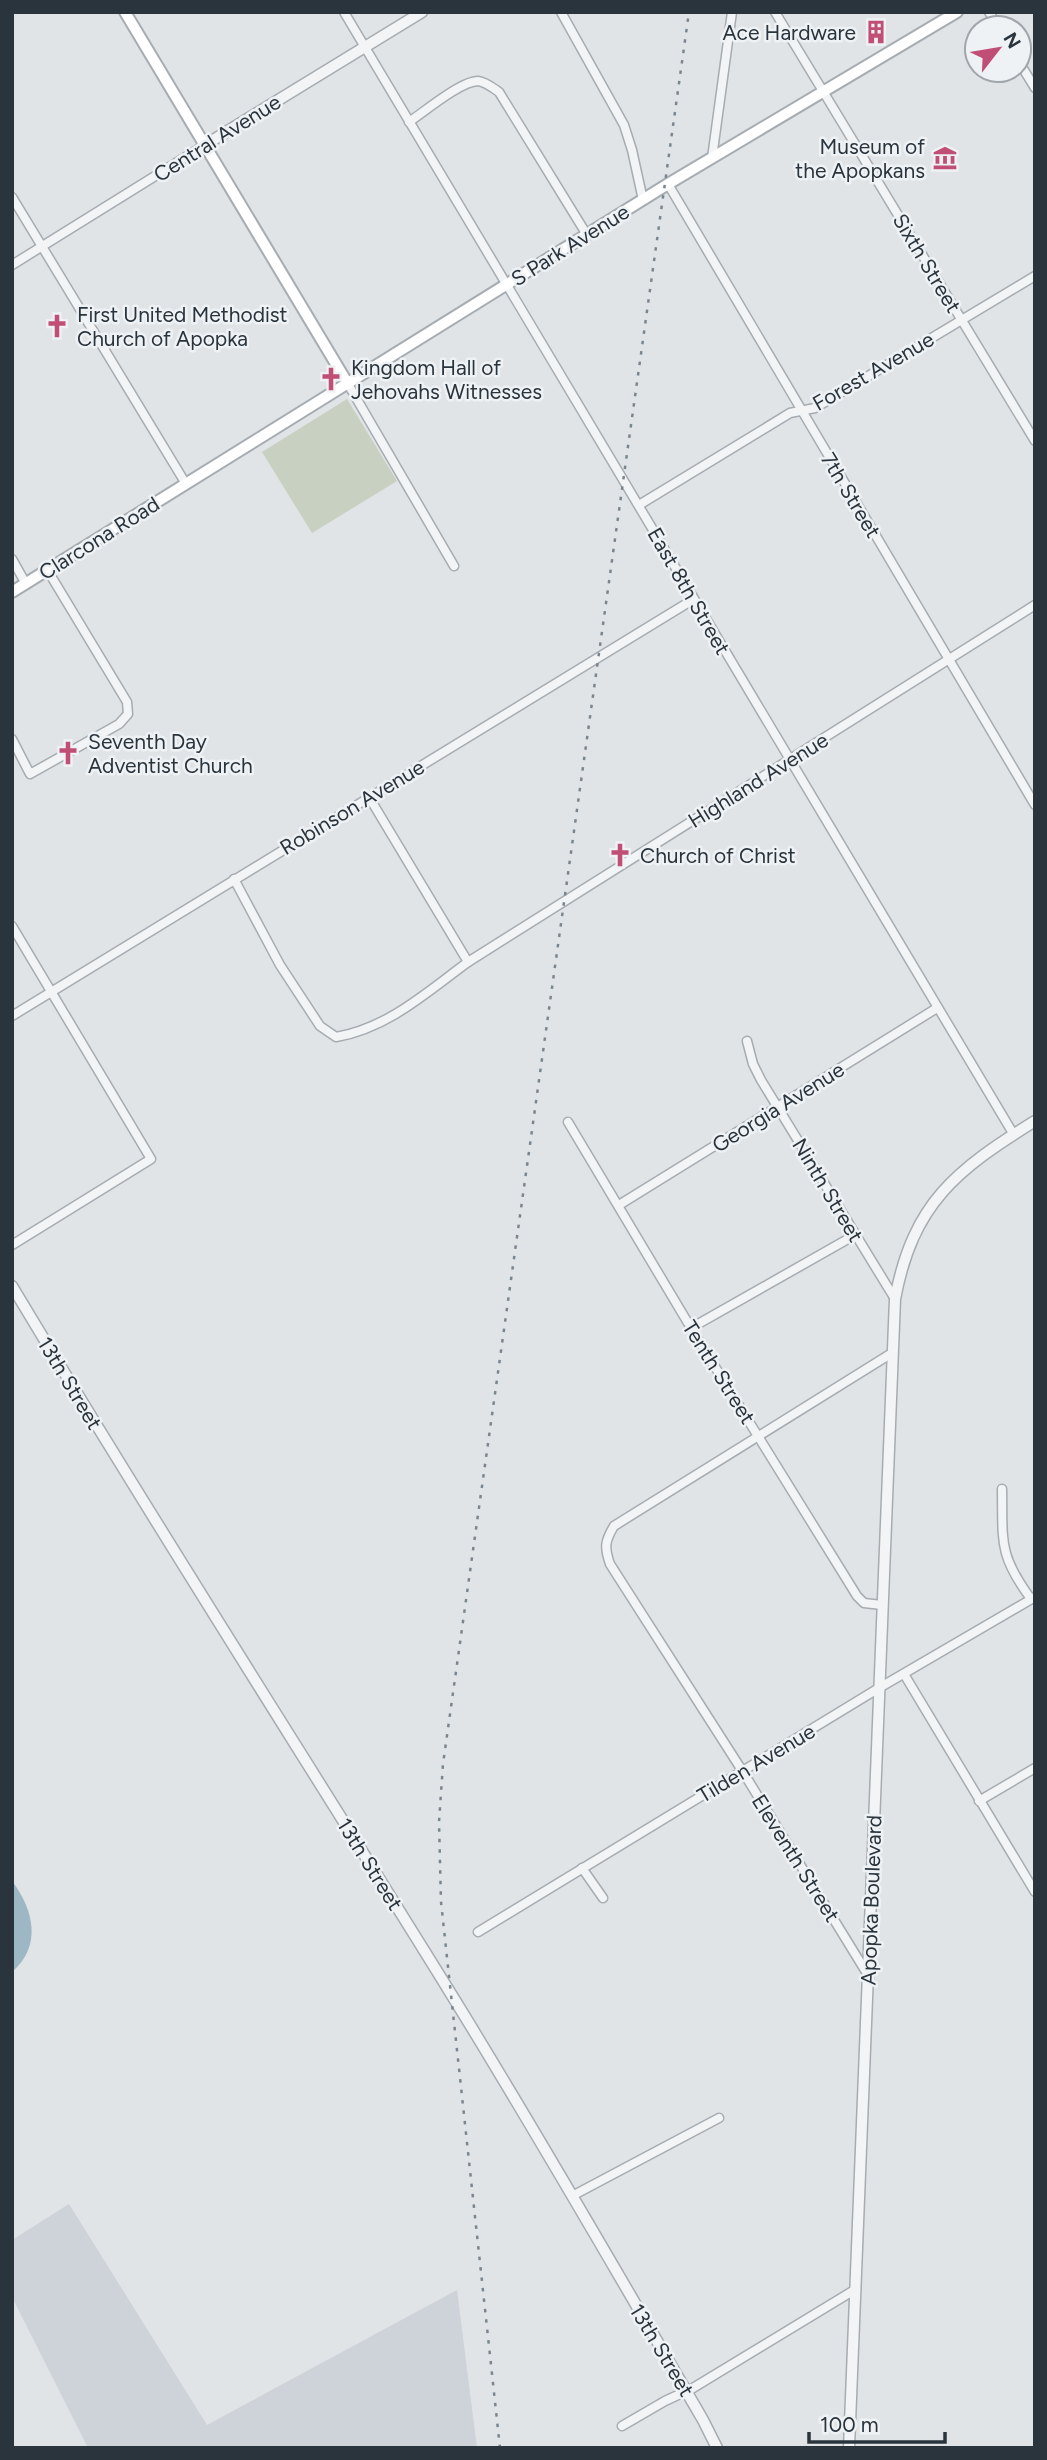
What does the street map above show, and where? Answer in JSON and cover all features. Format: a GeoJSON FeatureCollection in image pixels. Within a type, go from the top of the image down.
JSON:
{"type":"FeatureCollection","features":[{"type":"Feature","properties":{"kind":"main road"},"geometry":{"type":"LineString","coordinates":[[125,12],[348,384]]}},
{"type":"Feature","properties":{"kind":"main road","name":"S Park Avenue"},"geometry":{"type":"LineString","coordinates":[[186,484],[668,184],[957,12]]}},
{"type":"Feature","properties":{"kind":"main road","name":"Clarcona Road"},"geometry":{"type":"LineString","coordinates":[[12,592],[186,484]]}},
{"type":"Feature","properties":{"kind":"street","name":"East 8th Street"},"geometry":{"type":"LineString","coordinates":[[344,12],[1014,1135]]}},
{"type":"Feature","properties":{"kind":"street","name":"Central Avenue"},"geometry":{"type":"LineString","coordinates":[[12,265],[422,12]]}},
{"type":"Feature","properties":{"kind":"street"},"geometry":{"type":"LineString","coordinates":[[561,12],[624,125],[643,200]]}},
{"type":"Feature","properties":{"kind":"street"},"geometry":{"type":"LineString","coordinates":[[712,158],[732,12]]}},
{"type":"Feature","properties":{"kind":"street","name":"Sixth Street"},"geometry":{"type":"LineString","coordinates":[[775,12],[1035,441]]}},
{"type":"Feature","properties":{"kind":"street"},"geometry":{"type":"LineString","coordinates":[[409,122],[465,85],[477,81],[485,83],[499,92],[587,234]]}},
{"type":"Feature","properties":{"kind":"street","name":"7th Street"},"geometry":{"type":"LineString","coordinates":[[668,184],[1035,804]]}},
{"type":"Feature","properties":{"kind":"street"},"geometry":{"type":"LineString","coordinates":[[12,197],[186,484]]}},
{"type":"Feature","properties":{"kind":"street","name":"Forest Avenue"},"geometry":{"type":"LineString","coordinates":[[639,505],[790,413],[816,408],[1035,276]]}},
{"type":"Feature","properties":{"kind":"street"},"geometry":{"type":"LineString","coordinates":[[348,384],[454,566]]}},
{"type":"Feature","properties":{"kind":"street"},"geometry":{"type":"LineString","coordinates":[[12,559],[26,584]]}},
{"type":"Feature","properties":{"kind":"street"},"geometry":{"type":"LineString","coordinates":[[12,739],[30,774],[119,724],[128,714],[127,702],[48,571]]}},
{"type":"Feature","properties":{"kind":"street","name":"Robinson Avenue"},"geometry":{"type":"LineString","coordinates":[[12,1016],[694,599]]}},
{"type":"Feature","properties":{"kind":"street","name":"Highland Avenue"},"geometry":{"type":"LineString","coordinates":[[233,879],[280,965],[320,1026],[336,1037],[356,1034],[389,1019],[468,962],[1035,605]]}},
{"type":"Feature","properties":{"kind":"street"},"geometry":{"type":"LineString","coordinates":[[369,797],[468,962]]}},
{"type":"Feature","properties":{"kind":"street"},"geometry":{"type":"LineString","coordinates":[[12,926],[150,1159],[12,1244]]}},
{"type":"Feature","properties":{"kind":"street","name":"Georgia Avenue"},"geometry":{"type":"LineString","coordinates":[[619,1205],[937,1008]]}},
{"type":"Feature","properties":{"kind":"street","name":"Ninth Street"},"geometry":{"type":"LineString","coordinates":[[747,1041],[753,1064],[895,1299]]}},
{"type":"Feature","properties":{"kind":"street","name":"Apopka Boulevard"},"geometry":{"type":"LineString","coordinates":[[849,2448],[895,1299],[907,1249],[931,1205],[960,1172],[1035,1121]]}},
{"type":"Feature","properties":{"kind":"street","name":"Tenth Street"},"geometry":{"type":"LineString","coordinates":[[568,1122],[691,1328],[860,1600],[868,1604],[883,1605]]}},
{"type":"Feature","properties":{"kind":"street"},"geometry":{"type":"LineString","coordinates":[[691,1328],[855,1235]]}},
{"type":"Feature","properties":{"kind":"street","name":"13th Street"},"geometry":{"type":"LineString","coordinates":[[12,1286],[450,1993],[572,2196],[717,2448]]}},
{"type":"Feature","properties":{"kind":"street"},"geometry":{"type":"LineString","coordinates":[[759,1436],[892,1353]]}},
{"type":"Feature","properties":{"kind":"street","name":"Eleventh Street"},"geometry":{"type":"LineString","coordinates":[[759,1436],[614,1526],[605,1540],[605,1551],[610,1564],[743,1772],[867,1975]]}},
{"type":"Feature","properties":{"kind":"street"},"geometry":{"type":"LineString","coordinates":[[1002,1489],[1003,1548],[1013,1574],[1033,1598]]}},
{"type":"Feature","properties":{"kind":"street","name":"Tilden Avenue"},"geometry":{"type":"LineString","coordinates":[[478,1932],[879,1688],[1033,1598]]}},
{"type":"Feature","properties":{"kind":"street"},"geometry":{"type":"LineString","coordinates":[[904,1674],[1035,1892]]}},
{"type":"Feature","properties":{"kind":"street"},"geometry":{"type":"LineString","coordinates":[[979,1801],[1035,1768]]}},
{"type":"Feature","properties":{"kind":"street"},"geometry":{"type":"LineString","coordinates":[[582,1868],[603,1898]]}},
{"type":"Feature","properties":{"kind":"street"},"geometry":{"type":"LineString","coordinates":[[572,2196],[719,2118]]}},
{"type":"Feature","properties":{"kind":"street"},"geometry":{"type":"LineString","coordinates":[[622,2426],[665,2401],[687,2392],[856,2289]]}},
{"type":"Feature","properties":{"kind":"shaded area"},"geometry":{"type":"Polygon","coordinates":[[[69,2204],[207,2425],[457,2290],[477,2448],[88,2448],[12,2297],[12,2240],[69,2204]]]}},
{"type":"Feature","properties":{"kind":"green space"},"geometry":{"type":"Polygon","coordinates":[[[347,399],[397,481],[312,533],[262,452],[347,399]]]}},
{"type":"Feature","properties":{"kind":"water"},"geometry":{"type":"Polygon","coordinates":[[[12,1881],[26,1904],[32,1928],[28,1951],[12,1972],[12,1881]]]}},
{"type":"Feature","properties":{"kind":"railway"},"geometry":{"type":"LineString","coordinates":[[500,2448],[441,1902],[439,1822],[443,1764],[689,12]]}},
{"type":"Feature","properties":{"kind":"place","name":"Ace Hardware"},"geometry":{"type":"Point","coordinates":[876,32]}},
{"type":"Feature","properties":{"kind":"place","name":"Museum of the Apopkans"},"geometry":{"type":"Point","coordinates":[945,158]}},
{"type":"Feature","properties":{"kind":"place","name":"First United Methodist Church of Apopka"},"geometry":{"type":"Point","coordinates":[57,326]}},
{"type":"Feature","properties":{"kind":"place","name":"Kingdom Hall of Jehovahs Witnesses"},"geometry":{"type":"Point","coordinates":[331,379]}},
{"type":"Feature","properties":{"kind":"place","name":"Seventh Day Adventist Church"},"geometry":{"type":"Point","coordinates":[68,753]}},
{"type":"Feature","properties":{"kind":"place","name":"Church of Christ"},"geometry":{"type":"Point","coordinates":[620,855]}}]}
